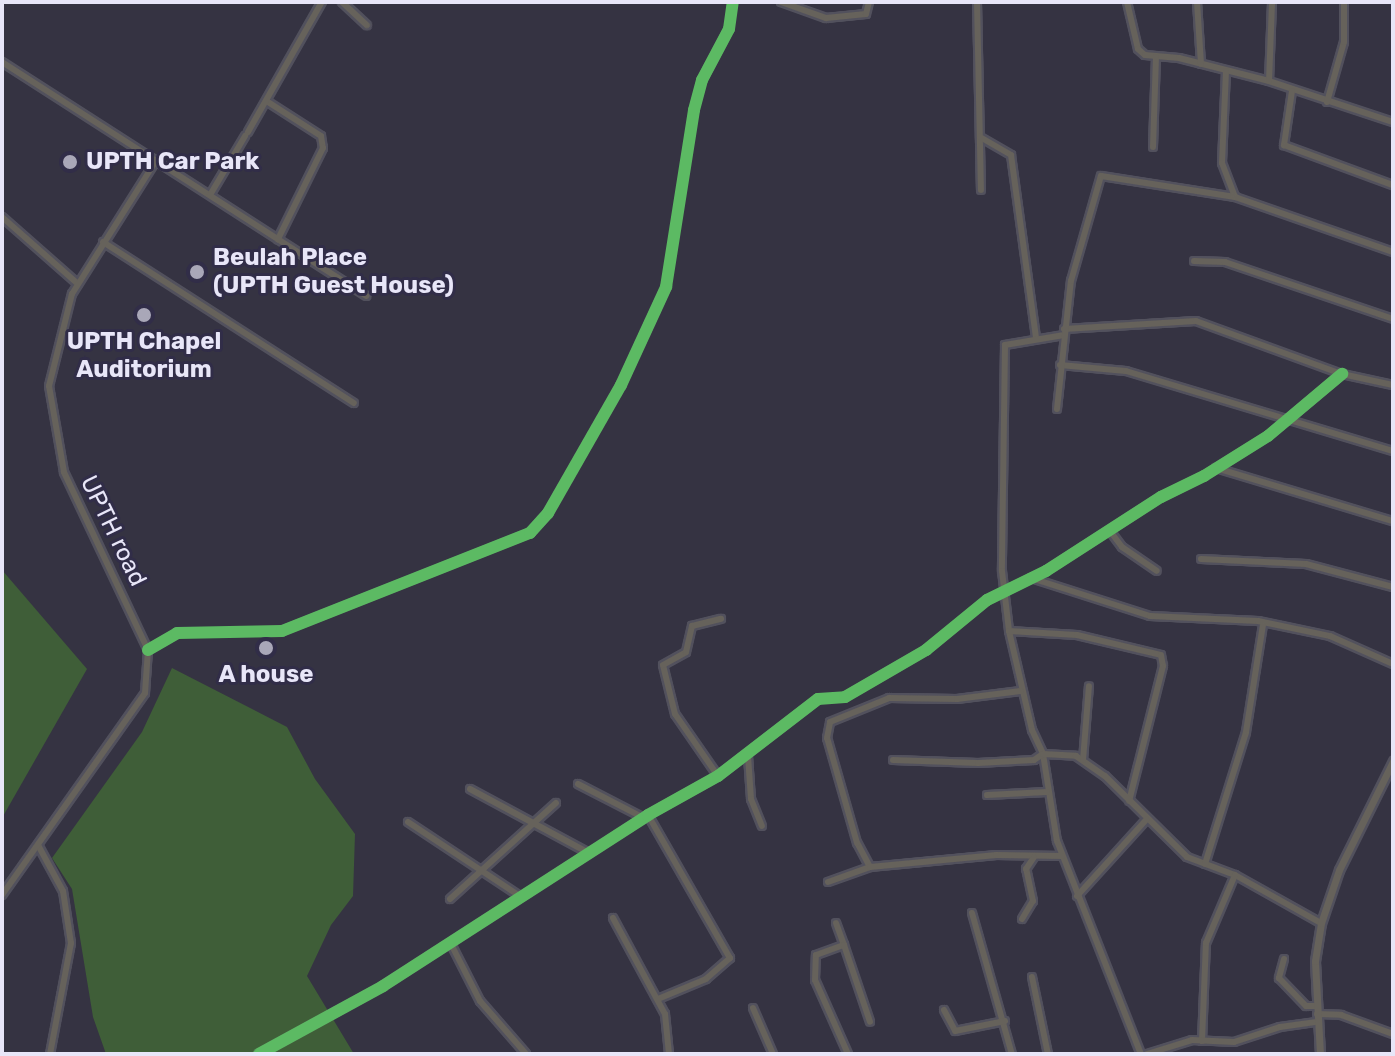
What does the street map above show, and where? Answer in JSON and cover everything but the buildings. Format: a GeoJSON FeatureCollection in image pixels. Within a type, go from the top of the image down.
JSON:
{"type":"FeatureCollection","features":[{"type":"Feature","properties":{"kind":"street"},"geometry":{"type":"LineString","coordinates":[[210,195],[268,102],[322,2]]}},
{"type":"Feature","properties":{"kind":"street"},"geometry":{"type":"LineString","coordinates":[[342,2],[367,25]]}},
{"type":"Feature","properties":{"kind":"street"},"geometry":{"type":"LineString","coordinates":[[148,650],[177,633],[282,631],[530,533],[548,513],[621,385],[666,287],[694,110],[702,80],[729,29],[733,2]]}},
{"type":"Feature","properties":{"kind":"street"},"geometry":{"type":"LineString","coordinates":[[781,2],[826,18],[868,14],[869,2]]}},
{"type":"Feature","properties":{"kind":"street"},"geometry":{"type":"LineString","coordinates":[[977,2],[981,190]]}},
{"type":"Feature","properties":{"kind":"street"},"geometry":{"type":"LineString","coordinates":[[1127,2],[1138,49],[1156,57],[1201,64],[1269,81],[1393,122]]}},
{"type":"Feature","properties":{"kind":"street"},"geometry":{"type":"LineString","coordinates":[[1197,2],[1201,64]]}},
{"type":"Feature","properties":{"kind":"street"},"geometry":{"type":"LineString","coordinates":[[1269,81],[1272,2]]}},
{"type":"Feature","properties":{"kind":"street"},"geometry":{"type":"LineString","coordinates":[[1327,102],[1344,42],[1344,2]]}},
{"type":"Feature","properties":{"kind":"street"},"geometry":{"type":"LineString","coordinates":[[1153,147],[1156,57]]}},
{"type":"Feature","properties":{"kind":"street"},"geometry":{"type":"LineString","coordinates":[[2,62],[366,296]]}},
{"type":"Feature","properties":{"kind":"street"},"geometry":{"type":"LineString","coordinates":[[1226,71],[1222,163],[1235,197]]}},
{"type":"Feature","properties":{"kind":"street"},"geometry":{"type":"LineString","coordinates":[[1292,91],[1284,145],[1393,185]]}},
{"type":"Feature","properties":{"kind":"street"},"geometry":{"type":"LineString","coordinates":[[268,102],[321,136],[323,148],[278,239]]}},
{"type":"Feature","properties":{"kind":"street"},"geometry":{"type":"LineString","coordinates":[[980,137],[1011,155],[1036,337]]}},
{"type":"Feature","properties":{"kind":"street","name":"UPTH road"},"geometry":{"type":"LineString","coordinates":[[2,895],[145,693],[148,650],[56,445],[49,386],[53,353],[78,284],[155,162]]}},
{"type":"Feature","properties":{"kind":"street"},"geometry":{"type":"LineString","coordinates":[[1057,409],[1064,332],[1078,246],[1101,176],[1235,197],[1393,252]]}},
{"type":"Feature","properties":{"kind":"street"},"geometry":{"type":"LineString","coordinates":[[2,217],[78,284]]}},
{"type":"Feature","properties":{"kind":"street"},"geometry":{"type":"LineString","coordinates":[[103,242],[354,403]]}},
{"type":"Feature","properties":{"kind":"street"},"geometry":{"type":"LineString","coordinates":[[1194,261],[1225,262],[1393,319]]}},
{"type":"Feature","properties":{"kind":"street"},"geometry":{"type":"LineString","coordinates":[[1141,1054],[1062,856],[1047,792],[1043,754],[1021,691],[1009,631],[1001,531],[1005,345],[1064,332],[1196,321],[1342,374],[1393,385]]}},
{"type":"Feature","properties":{"kind":"street"},"geometry":{"type":"LineString","coordinates":[[1060,365],[1126,371],[1283,421],[1393,451]]}},
{"type":"Feature","properties":{"kind":"street"},"geometry":{"type":"LineString","coordinates":[[259,1054],[451,944],[520,896],[718,776],[748,756],[818,699],[845,697],[926,650],[970,611],[1216,468],[1342,374]]}},
{"type":"Feature","properties":{"kind":"street"},"geometry":{"type":"LineString","coordinates":[[1216,468],[1393,521]]}},
{"type":"Feature","properties":{"kind":"street"},"geometry":{"type":"LineString","coordinates":[[1110,531],[1122,547],[1157,571]]}},
{"type":"Feature","properties":{"kind":"street"},"geometry":{"type":"LineString","coordinates":[[1201,559],[1295,562],[1393,587]]}},
{"type":"Feature","properties":{"kind":"street"},"geometry":{"type":"LineString","coordinates":[[1030,578],[1150,616],[1263,625],[1330,636],[1393,664]]}},
{"type":"Feature","properties":{"kind":"street"},"geometry":{"type":"LineString","coordinates":[[718,776],[680,722],[663,665],[686,652],[692,626],[721,619]]}},
{"type":"Feature","properties":{"kind":"street"},"geometry":{"type":"LineString","coordinates":[[1205,864],[1246,732],[1263,625]]}},
{"type":"Feature","properties":{"kind":"street"},"geometry":{"type":"LineString","coordinates":[[1009,631],[1077,635],[1161,655],[1163,666],[1129,801]]}},
{"type":"Feature","properties":{"kind":"street"},"geometry":{"type":"LineString","coordinates":[[1083,760],[1089,686]]}},
{"type":"Feature","properties":{"kind":"street"},"geometry":{"type":"LineString","coordinates":[[870,867],[857,843],[827,738],[830,722],[900,696],[957,699],[1021,691]]}},
{"type":"Feature","properties":{"kind":"street"},"geometry":{"type":"LineString","coordinates":[[893,760],[978,763],[1034,760],[1043,754],[1083,760],[1187,857],[1235,875],[1321,923]]}},
{"type":"Feature","properties":{"kind":"street"},"geometry":{"type":"LineString","coordinates":[[748,756],[751,799],[762,826]]}},
{"type":"Feature","properties":{"kind":"street"},"geometry":{"type":"LineString","coordinates":[[1320,1054],[1317,1014],[1321,923],[1338,872],[1393,761]]}},
{"type":"Feature","properties":{"kind":"street"},"geometry":{"type":"LineString","coordinates":[[578,784],[646,817],[730,958],[706,979],[658,999]]}},
{"type":"Feature","properties":{"kind":"street"},"geometry":{"type":"LineString","coordinates":[[470,789],[531,825],[589,853]]}},
{"type":"Feature","properties":{"kind":"street"},"geometry":{"type":"LineString","coordinates":[[987,795],[1047,792]]}},
{"type":"Feature","properties":{"kind":"street"},"geometry":{"type":"LineString","coordinates":[[450,899],[556,803]]}},
{"type":"Feature","properties":{"kind":"street"},"geometry":{"type":"LineString","coordinates":[[1077,896],[1146,820]]}},
{"type":"Feature","properties":{"kind":"street"},"geometry":{"type":"LineString","coordinates":[[408,822],[520,896]]}},
{"type":"Feature","properties":{"kind":"street"},"geometry":{"type":"LineString","coordinates":[[38,845],[63,891],[71,943],[50,1054]]}},
{"type":"Feature","properties":{"kind":"street"},"geometry":{"type":"LineString","coordinates":[[828,882],[870,867],[1062,856]]}},
{"type":"Feature","properties":{"kind":"street"},"geometry":{"type":"LineString","coordinates":[[1022,919],[1033,901],[1026,869],[1034,857]]}},
{"type":"Feature","properties":{"kind":"street"},"geometry":{"type":"LineString","coordinates":[[1202,1041],[1206,943],[1235,875]]}},
{"type":"Feature","properties":{"kind":"street"},"geometry":{"type":"LineString","coordinates":[[972,913],[1012,1054]]}},
{"type":"Feature","properties":{"kind":"street"},"geometry":{"type":"LineString","coordinates":[[613,918],[658,999],[670,1029],[669,1054]]}},
{"type":"Feature","properties":{"kind":"street"},"geometry":{"type":"LineString","coordinates":[[836,923],[870,1022]]}},
{"type":"Feature","properties":{"kind":"street"},"geometry":{"type":"LineString","coordinates":[[451,944],[480,1001],[526,1054]]}},
{"type":"Feature","properties":{"kind":"street"},"geometry":{"type":"LineString","coordinates":[[844,945],[816,955],[814,971],[848,1054]]}},
{"type":"Feature","properties":{"kind":"street"},"geometry":{"type":"LineString","coordinates":[[1284,959],[1279,978],[1317,1014]]}},
{"type":"Feature","properties":{"kind":"street"},"geometry":{"type":"LineString","coordinates":[[1032,977],[1048,1054]]}},
{"type":"Feature","properties":{"kind":"street"},"geometry":{"type":"LineString","coordinates":[[753,1008],[773,1054]]}},
{"type":"Feature","properties":{"kind":"street"},"geometry":{"type":"LineString","coordinates":[[944,1010],[955,1031],[1005,1021]]}},
{"type":"Feature","properties":{"kind":"street"},"geometry":{"type":"LineString","coordinates":[[1147,1054],[1202,1041],[1234,1042],[1317,1014],[1341,1015],[1393,1034]]}},
{"type":"Feature","properties":{"kind":"green space"},"geometry":{"type":"Polygon","coordinates":[[[2,570],[87,669],[2,818],[2,570]]]}},
{"type":"Feature","properties":{"kind":"green space"},"geometry":{"type":"Polygon","coordinates":[[[172,668],[287,727],[315,779],[355,834],[353,896],[331,925],[307,976],[354,1054],[106,1054],[93,1017],[72,889],[52,858],[142,732],[172,668]]]}},
{"type":"Feature","properties":{"kind":"cycle path"},"geometry":{"type":"LineString","coordinates":[[148,650],[177,633],[282,631],[530,533],[548,513],[621,385],[666,287],[694,110],[702,80],[729,29],[733,2]]}},
{"type":"Feature","properties":{"kind":"cycle path"},"geometry":{"type":"LineString","coordinates":[[259,1054],[383,986],[648,815],[718,776],[818,699],[845,697],[926,650],[987,600],[1046,571],[1161,497],[1204,476],[1268,436],[1342,374]]}},
{"type":"Feature","properties":{"kind":"place","name":"UPTH Car Park"},"geometry":{"type":"Point","coordinates":[70,162]}},
{"type":"Feature","properties":{"kind":"place","name":"Beulah Place (UPTH Guest House)"},"geometry":{"type":"Point","coordinates":[197,272]}},
{"type":"Feature","properties":{"kind":"place","name":"UPTH Chapel Auditorium"},"geometry":{"type":"Point","coordinates":[144,315]}},
{"type":"Feature","properties":{"kind":"place","name":"A house"},"geometry":{"type":"Point","coordinates":[266,648]}}]}
